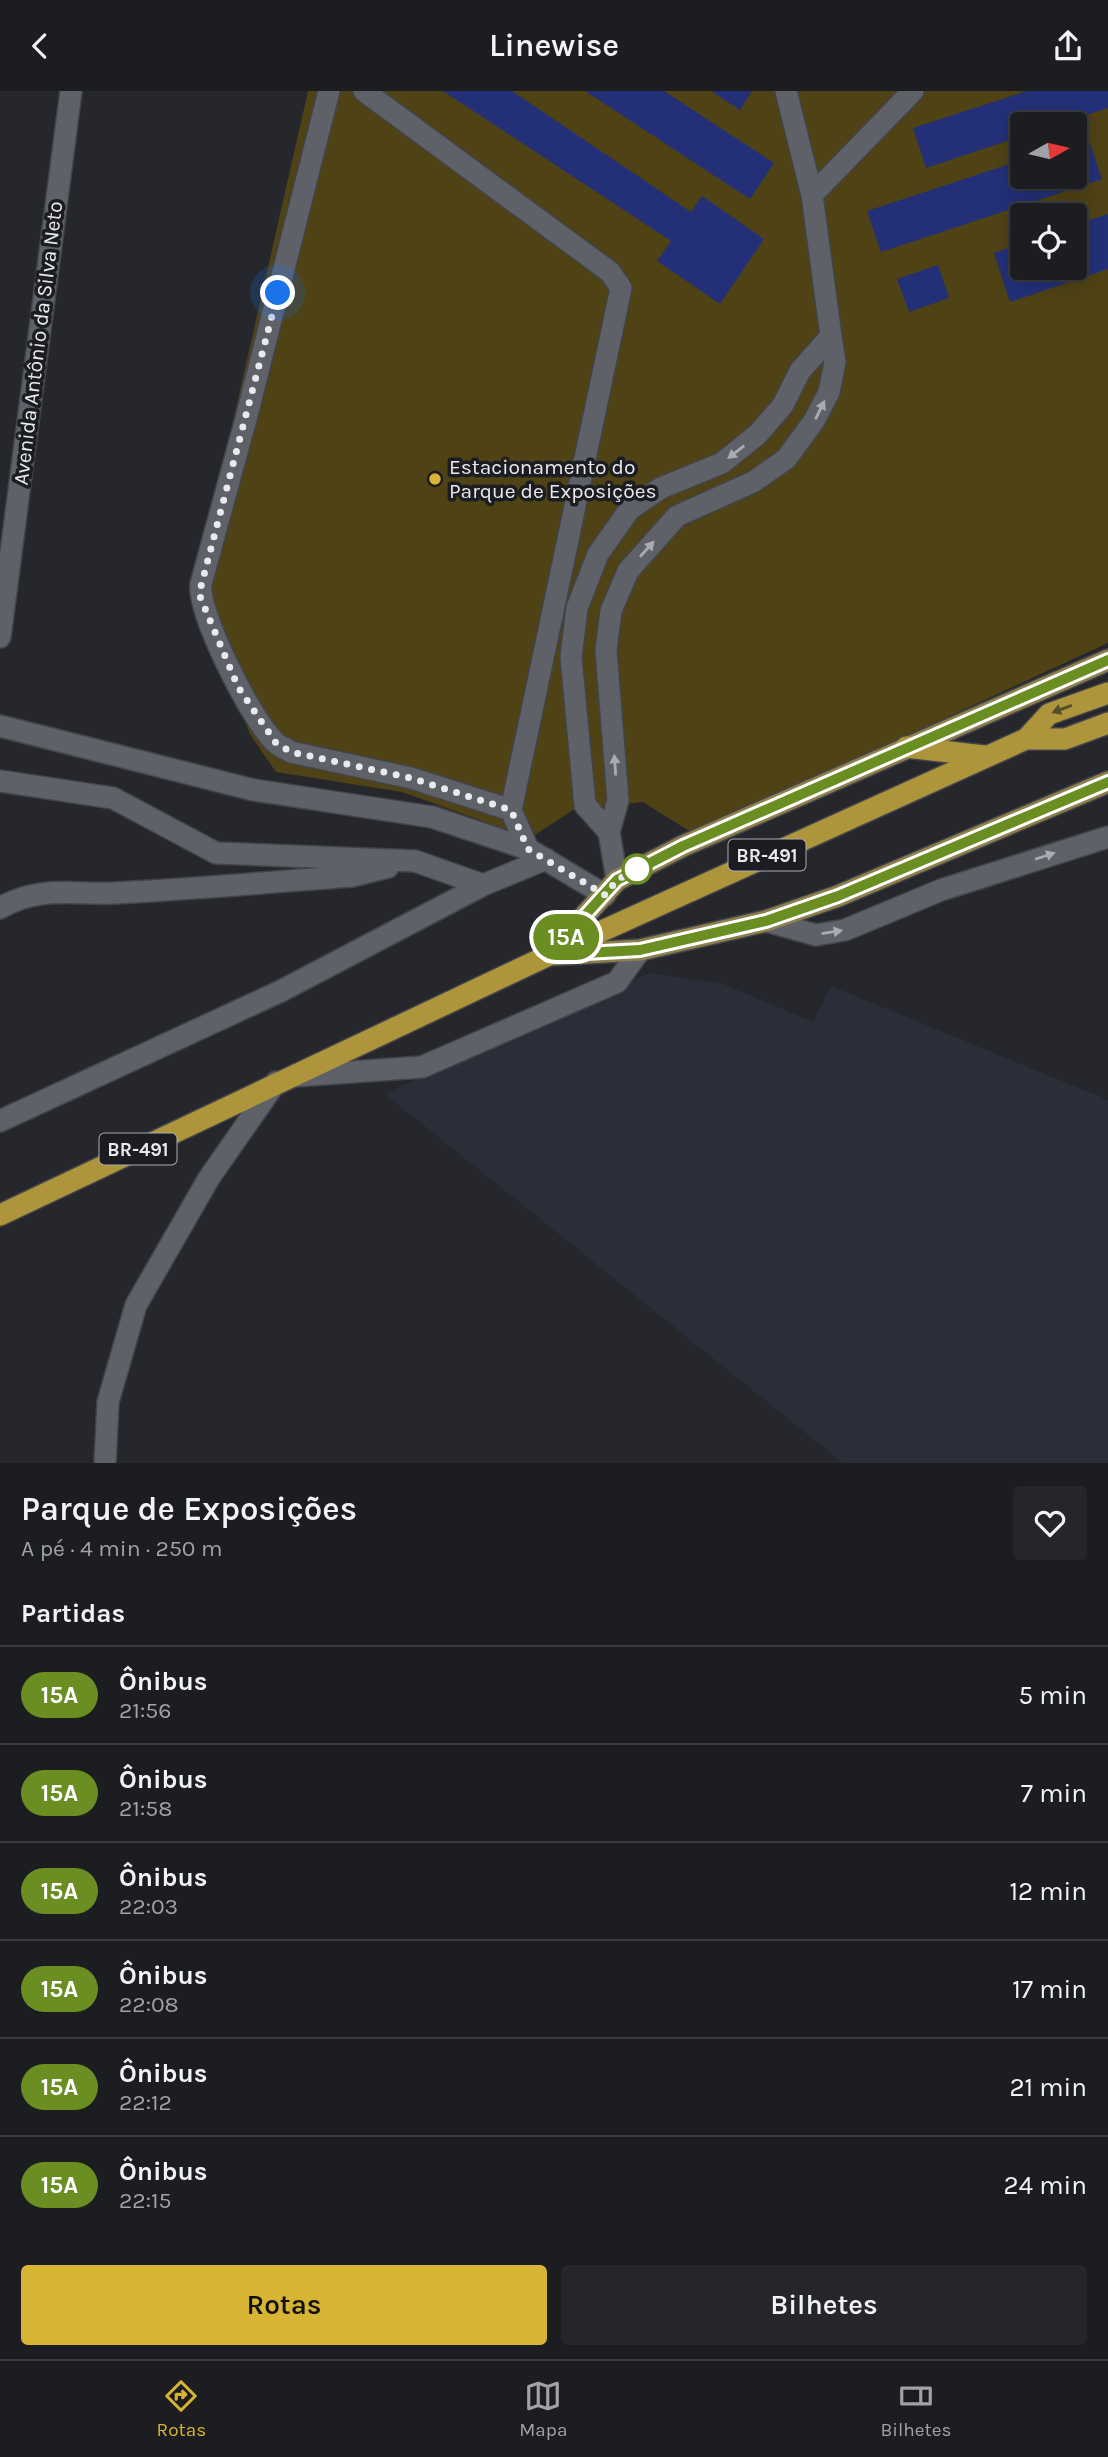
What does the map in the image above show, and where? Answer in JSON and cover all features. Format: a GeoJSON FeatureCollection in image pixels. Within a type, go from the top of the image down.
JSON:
{"type":"FeatureCollection","features":[{"type":"Feature","properties":{"kind":"highway","name":"BR-491"},"geometry":{"type":"LineString","coordinates":[[1026,739],[1049,714],[1108,693]]}},
{"type":"Feature","properties":{"kind":"highway","name":"BR-491"},"geometry":{"type":"LineString","coordinates":[[0,1216],[283,1079],[986,756],[1026,739],[1065,739],[1108,723]]}},
{"type":"Feature","properties":{"kind":"highway"},"geometry":{"type":"LineString","coordinates":[[906,747],[986,756]]}},
{"type":"Feature","properties":{"kind":"main road"},"geometry":{"type":"LineString","coordinates":[[549,955],[611,888],[683,846],[1108,660]]}},
{"type":"Feature","properties":{"kind":"main road"},"geometry":{"type":"LineString","coordinates":[[549,955],[640,950],[766,921],[838,896],[1108,782]]}},
{"type":"Feature","properties":{"kind":"street","name":"Avenida Antônio da Silva Neto"},"geometry":{"type":"LineString","coordinates":[[0,637],[71,91]]}},
{"type":"Feature","properties":{"kind":"street"},"geometry":{"type":"LineString","coordinates":[[329,91],[201,584],[201,603],[238,687],[276,743],[291,752],[411,778],[511,810],[537,854]]}},
{"type":"Feature","properties":{"kind":"street"},"geometry":{"type":"LineString","coordinates":[[364,91],[610,272],[621,288],[511,810]]}},
{"type":"Feature","properties":{"kind":"street"},"geometry":{"type":"LineString","coordinates":[[0,726],[254,790],[432,817],[537,854],[611,888],[609,832],[618,800],[606,650],[611,611],[628,571],[677,516],[753,482],[786,459],[814,421],[829,392],[835,362],[812,195],[786,91]]}},
{"type":"Feature","properties":{"kind":"street"},"geometry":{"type":"LineString","coordinates":[[812,195],[913,91]]}},
{"type":"Feature","properties":{"kind":"street"},"geometry":{"type":"LineString","coordinates":[[609,832],[585,805],[571,657],[577,608],[598,554],[630,509],[661,488],[722,463],[758,434],[783,405],[800,371],[831,336]]}},
{"type":"Feature","properties":{"kind":"street"},"geometry":{"type":"LineString","coordinates":[[661,488],[677,516]]}},
{"type":"Feature","properties":{"kind":"street"},"geometry":{"type":"LineString","coordinates":[[0,781],[113,798],[216,853],[415,861],[483,885]]}},
{"type":"Feature","properties":{"kind":"street"},"geometry":{"type":"LineString","coordinates":[[766,921],[816,935],[845,930],[941,890],[1108,837]]}},
{"type":"Feature","properties":{"kind":"street"},"geometry":{"type":"LineString","coordinates":[[0,1121],[281,991],[537,854]]}},
{"type":"Feature","properties":{"kind":"street"},"geometry":{"type":"LineString","coordinates":[[0,908],[12,901],[50,891],[112,893],[352,876],[415,861]]}},
{"type":"Feature","properties":{"kind":"street"},"geometry":{"type":"LineString","coordinates":[[105,1463],[108,1402],[136,1305],[209,1178],[283,1079],[422,1067],[617,982],[640,950]]}},
{"type":"Feature","properties":{"kind":"shaded area"},"geometry":{"type":"Polygon","coordinates":[[[308,91],[1108,91],[1108,643],[694,834],[643,802],[573,810],[530,838],[402,792],[276,772],[251,736],[193,598],[308,91]]]}},
{"type":"Feature","properties":{"kind":"shaded area"},"geometry":{"type":"Polygon","coordinates":[[[649,973],[723,984],[813,1022],[831,986],[1108,1100],[1108,1463],[843,1463],[385,1094],[649,973]]]}},
{"type":"Feature","properties":{"kind":"building"},"geometry":{"type":"Polygon","coordinates":[[[443,91],[512,91],[691,212],[702,196],[764,239],[720,304],[657,261],[671,241],[443,91]]]}},
{"type":"Feature","properties":{"kind":"building"},"geometry":{"type":"Polygon","coordinates":[[[585,91],[664,91],[774,163],[750,199],[585,91]]]}},
{"type":"Feature","properties":{"kind":"building"},"geometry":{"type":"Polygon","coordinates":[[[711,91],[752,91],[740,110],[711,91]]]}},
{"type":"Feature","properties":{"kind":"building"},"geometry":{"type":"Polygon","coordinates":[[[1027,91],[1108,91],[1108,108],[1087,115],[1087,112],[1010,112],[1010,140],[926,168],[913,128],[1027,91]]]}},
{"type":"Feature","properties":{"kind":"building"},"geometry":{"type":"Polygon","coordinates":[[[1087,138],[1102,179],[1087,184],[1087,138]]]}},
{"type":"Feature","properties":{"kind":"building"},"geometry":{"type":"Polygon","coordinates":[[[1010,164],[1010,189],[1072,189],[1029,203],[1010,203],[1010,209],[881,252],[867,211],[1010,164]]]}},
{"type":"Feature","properties":{"kind":"building"},"geometry":{"type":"Polygon","coordinates":[[[1108,214],[1108,269],[1087,276],[1087,221],[1108,214]]]}},
{"type":"Feature","properties":{"kind":"building"},"geometry":{"type":"Polygon","coordinates":[[[1010,247],[1010,280],[1075,280],[1010,302],[994,253],[1010,247]]]}},
{"type":"Feature","properties":{"kind":"building"},"geometry":{"type":"Polygon","coordinates":[[[938,265],[949,298],[909,312],[897,279],[938,265]]]}},
{"type":"Feature","properties":{"kind":"bus line","name":"15A"},"geometry":{"type":"LineString","coordinates":[[1108,660],[683,846],[617,880],[549,955],[640,950],[766,921],[838,896],[1108,782]]}},
{"type":"Feature","properties":{"kind":"place","name":"Estacionamento do Parque de Exposições"},"geometry":{"type":"Point","coordinates":[435,479]}},
{"type":"Feature","properties":{"kind":"route"},"geometry":{"type":"LineString","coordinates":[[278,293],[199,594],[238,687],[276,743],[291,752],[411,778],[511,810],[528,849],[605,895],[617,880],[637,869]]}}]}
